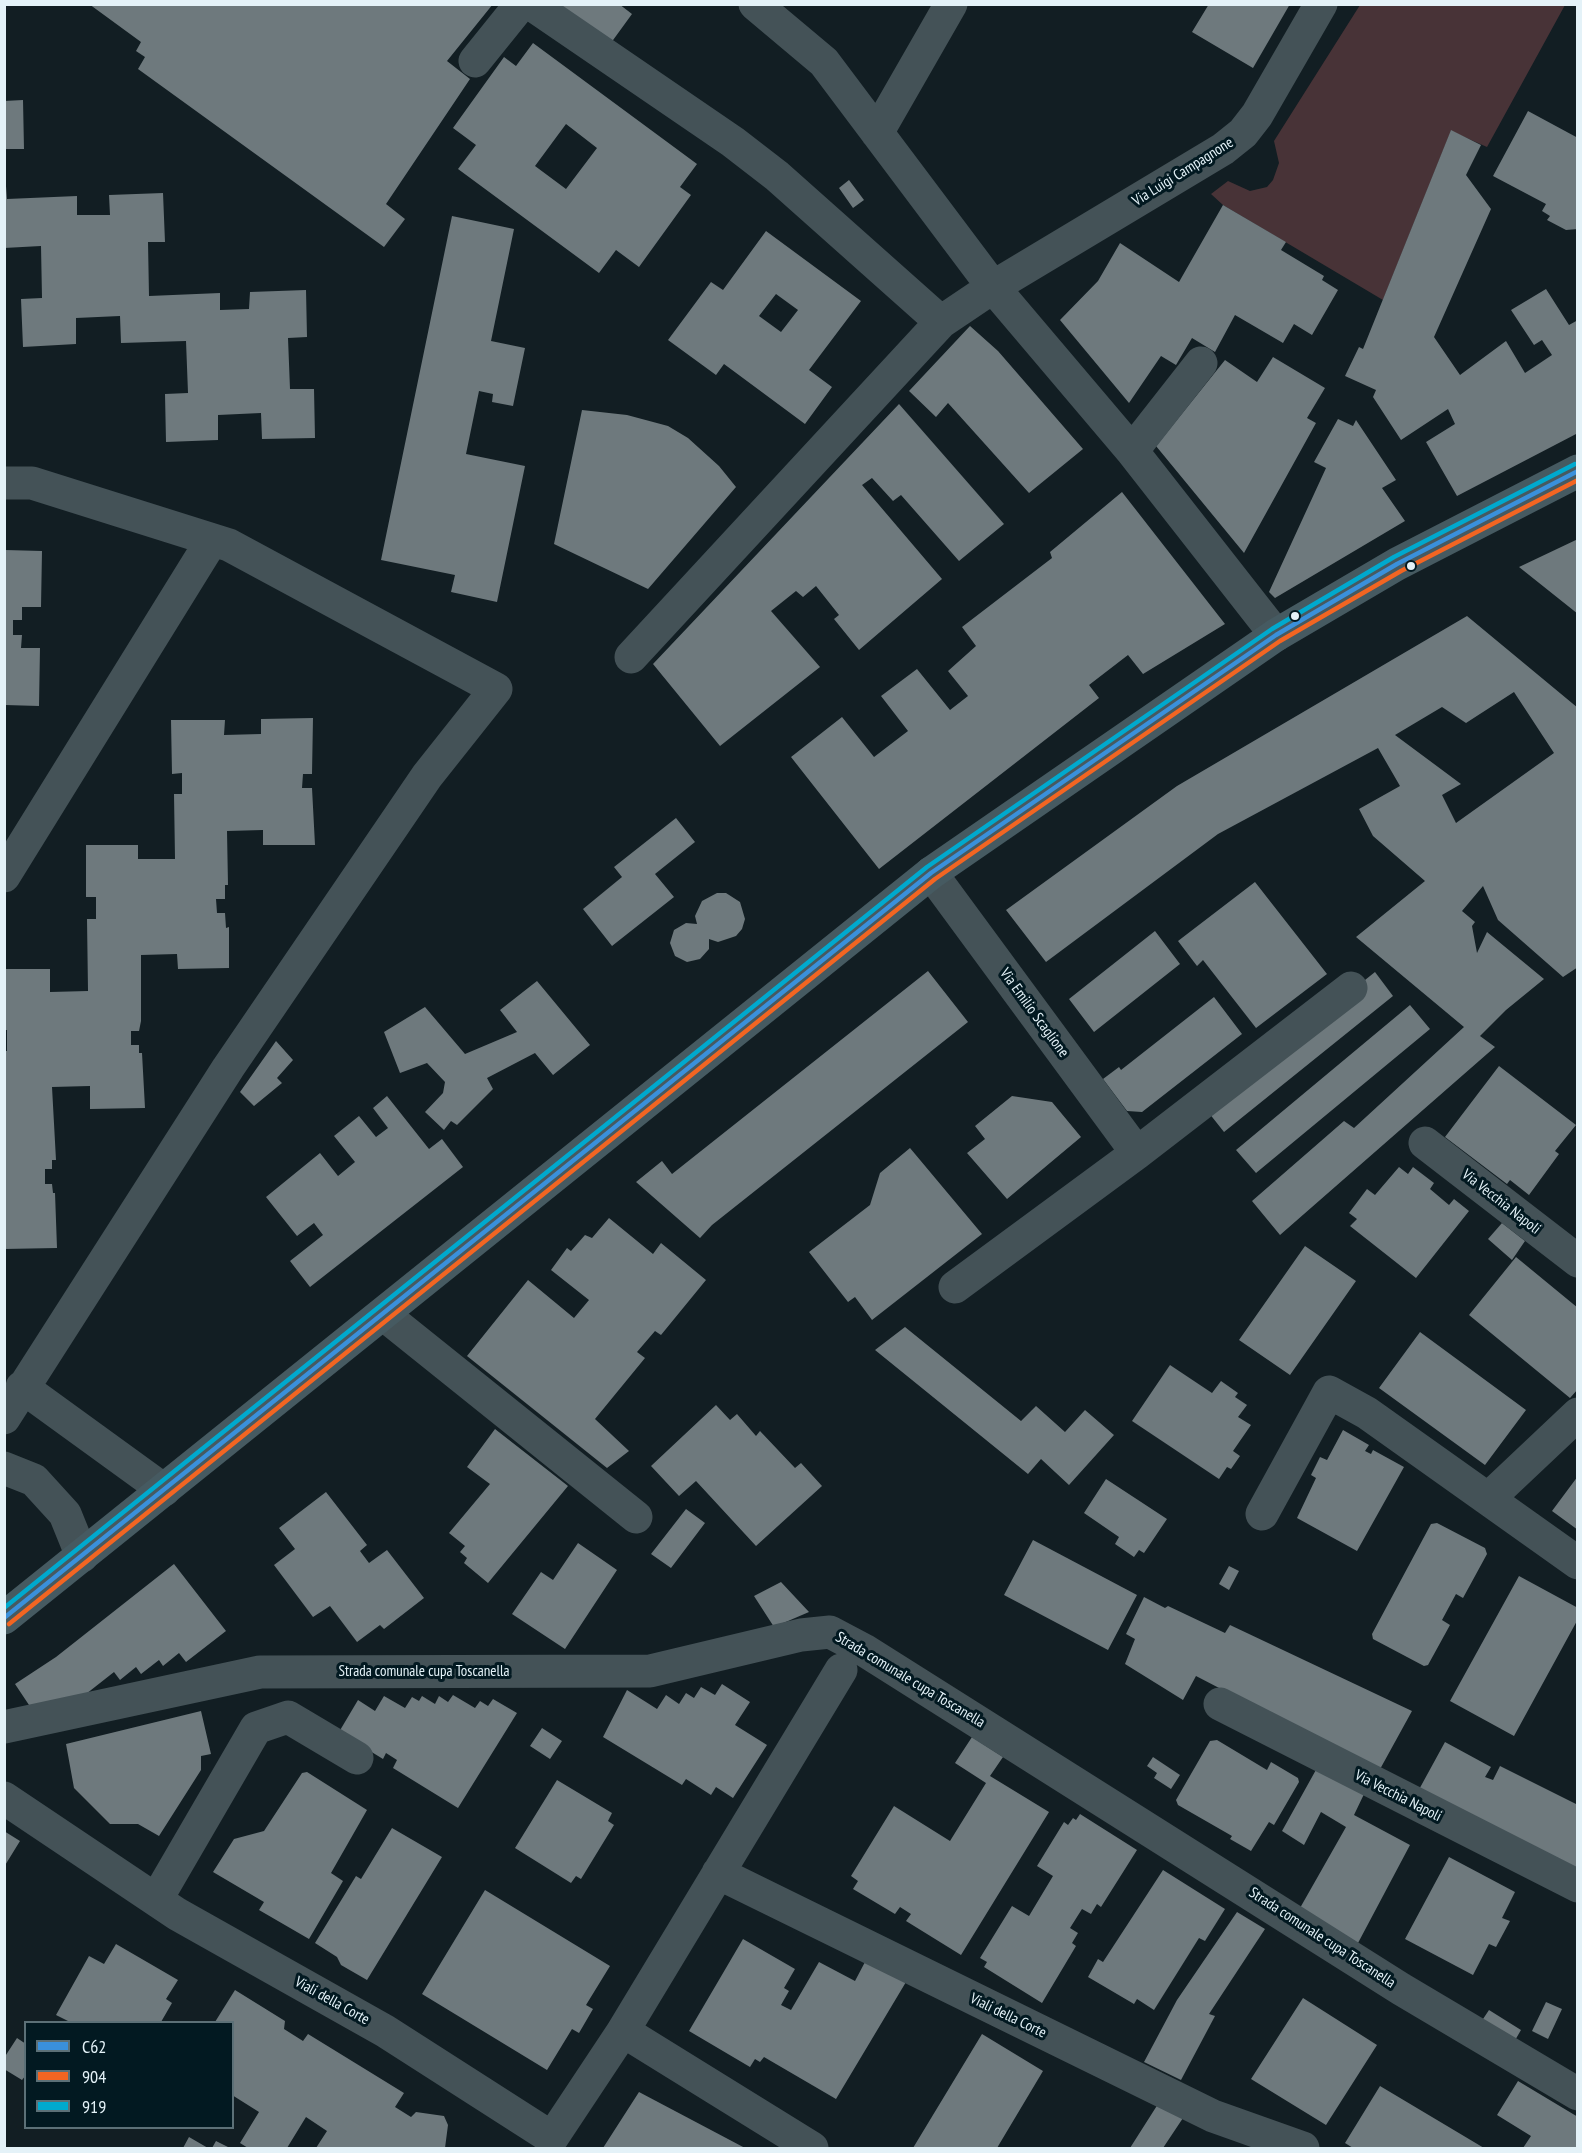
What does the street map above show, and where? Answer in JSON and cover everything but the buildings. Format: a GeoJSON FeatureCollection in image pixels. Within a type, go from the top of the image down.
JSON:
{"type":"FeatureCollection","features":[{"type":"Feature","properties":{"kind":"main road"},"geometry":{"type":"LineString","coordinates":[[4,1618],[931,873],[1276,635],[1397,564],[1578,471]]}},
{"type":"Feature","properties":{"kind":"street"},"geometry":{"type":"LineString","coordinates":[[475,61],[521,4]]}},
{"type":"Feature","properties":{"kind":"street"},"geometry":{"type":"LineString","coordinates":[[531,4],[733,142],[777,176],[941,322]]}},
{"type":"Feature","properties":{"kind":"street"},"geometry":{"type":"LineString","coordinates":[[755,4],[824,62],[993,287],[1132,452],[1276,635]]}},
{"type":"Feature","properties":{"kind":"street"},"geometry":{"type":"LineString","coordinates":[[877,133],[951,4]]}},
{"type":"Feature","properties":{"kind":"street","name":"Via Luigi Campagnone"},"geometry":{"type":"LineString","coordinates":[[631,657],[941,322],[993,287],[1223,149],[1244,133],[1257,115],[1321,4]]}},
{"type":"Feature","properties":{"kind":"street"},"geometry":{"type":"LineString","coordinates":[[1132,452],[1201,363]]}},
{"type":"Feature","properties":{"kind":"street"},"geometry":{"type":"LineString","coordinates":[[4,483],[32,483],[229,545],[496,689],[427,776],[234,1058],[4,1418]]}},
{"type":"Feature","properties":{"kind":"street"},"geometry":{"type":"LineString","coordinates":[[4,876],[212,540]]}},
{"type":"Feature","properties":{"kind":"street","name":"Via Emilio Scaglione"},"geometry":{"type":"LineString","coordinates":[[931,873],[1137,1153]]}},
{"type":"Feature","properties":{"kind":"street"},"geometry":{"type":"LineString","coordinates":[[955,1287],[1137,1153],[1351,988]]}},
{"type":"Feature","properties":{"kind":"street","name":"Via Vecchia Napoli"},"geometry":{"type":"LineString","coordinates":[[1425,1143],[1578,1261]]}},
{"type":"Feature","properties":{"kind":"street"},"geometry":{"type":"LineString","coordinates":[[383,1314],[636,1517]]}},
{"type":"Feature","properties":{"kind":"street"},"geometry":{"type":"LineString","coordinates":[[22,1387],[164,1490]]}},
{"type":"Feature","properties":{"kind":"street"},"geometry":{"type":"LineString","coordinates":[[1262,1514],[1329,1392],[1367,1413],[1578,1563]]}},
{"type":"Feature","properties":{"kind":"street"},"geometry":{"type":"LineString","coordinates":[[1488,1499],[1578,1414]]}},
{"type":"Feature","properties":{"kind":"street"},"geometry":{"type":"LineString","coordinates":[[4,1468],[34,1480],[65,1514],[82,1556]]}},
{"type":"Feature","properties":{"kind":"street","name":"Strada comunale cupa Toscanella"},"geometry":{"type":"LineString","coordinates":[[4,1727],[260,1672],[650,1671],[801,1635],[830,1632],[884,1662],[1401,1989],[1578,2094]]}},
{"type":"Feature","properties":{"kind":"street","name":"Viali della Corte"},"geometry":{"type":"LineString","coordinates":[[4,1798],[156,1900],[384,2031],[552,2138],[623,2031],[841,1670]]}},
{"type":"Feature","properties":{"kind":"street","name":"Via Vecchia Napoli"},"geometry":{"type":"LineString","coordinates":[[1220,1704],[1578,1886]]}},
{"type":"Feature","properties":{"kind":"street"},"geometry":{"type":"LineString","coordinates":[[156,1900],[256,1728],[288,1717],[357,1758]]}},
{"type":"Feature","properties":{"kind":"street","name":"Viali della Corte"},"geometry":{"type":"LineString","coordinates":[[718,1873],[1213,2116],[1303,2148]]}},
{"type":"Feature","properties":{"kind":"street"},"geometry":{"type":"LineString","coordinates":[[623,2031],[812,2148]]}},
{"type":"Feature","properties":{"kind":"shaded area"},"geometry":{"type":"Polygon","coordinates":[[[1360,5],[1565,5],[1487,147],[1451,131],[1383,300],[1223,205],[1211,194],[1228,181],[1250,191],[1267,187],[1273,180],[1279,163],[1274,141],[1360,5]]]}},
{"type":"Feature","properties":{"kind":"transit line","name":"919"},"geometry":{"type":"LineString","coordinates":[[4,1608],[927,867],[1272,629],[1394,557],[1575,464]]}},
{"type":"Feature","properties":{"kind":"transit line","name":"C62"},"geometry":{"type":"LineString","coordinates":[[4,1618],[931,873],[1276,635],[1397,564],[1578,471]]}},
{"type":"Feature","properties":{"kind":"transit line","name":"904"},"geometry":{"type":"LineString","coordinates":[[9,1624],[935,879],[1280,641],[1401,571],[1578,480]]}}]}
